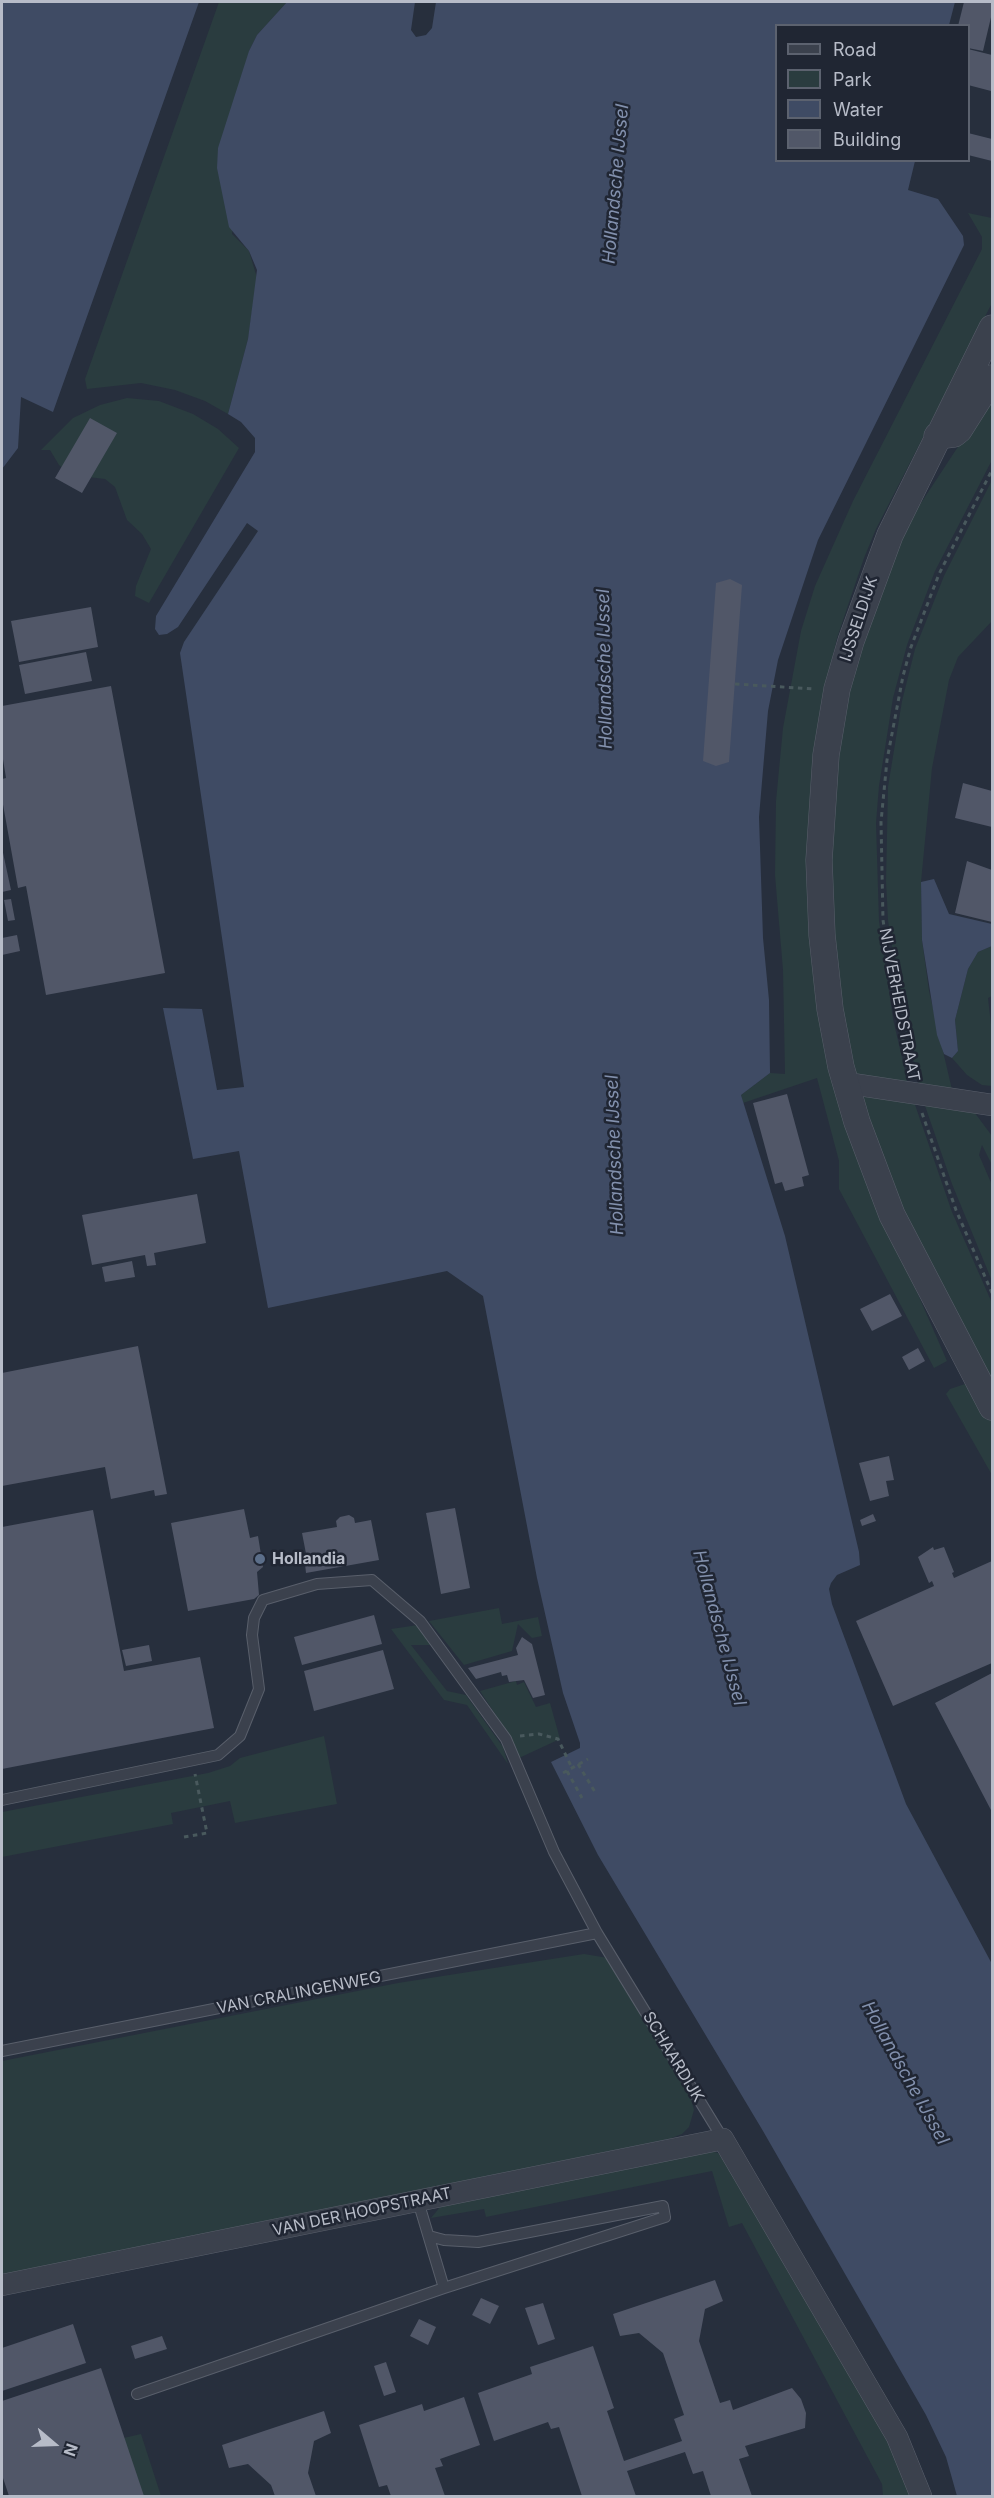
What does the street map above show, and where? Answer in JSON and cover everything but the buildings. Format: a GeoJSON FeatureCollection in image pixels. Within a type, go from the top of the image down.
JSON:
{"type":"FeatureCollection","features":[{"type":"Feature","properties":{"kind":"street","name":"IJSSELDIJK"},"geometry":{"type":"LineString","coordinates":[[846,1083],[830,1009],[822,935],[819,825],[826,755],[837,689],[877,567],[937,436],[993,328]]}},
{"type":"Feature","properties":{"kind":"street"},"geometry":{"type":"LineString","coordinates":[[937,436],[954,435],[959,430],[993,378]]}},
{"type":"Feature","properties":{"kind":"street"},"geometry":{"type":"LineString","coordinates":[[846,1083],[870,1161],[892,1215],[993,1407]]}},
{"type":"Feature","properties":{"kind":"street","name":"NIJVERHEIDSTRAAT"},"geometry":{"type":"LineString","coordinates":[[846,1083],[993,1105]]}},
{"type":"Feature","properties":{"kind":"street","name":"VAN DER HOOPSTRAAT"},"geometry":{"type":"LineString","coordinates":[[2,2285],[723,2139]]}},
{"type":"Feature","properties":{"kind":"street","name":"SCHAARDIJK"},"geometry":{"type":"LineString","coordinates":[[723,2139],[897,2437],[921,2496]]}},
{"type":"Feature","properties":{"kind":"lane","name":"SCHAARDIJK"},"geometry":{"type":"LineString","coordinates":[[2,1800],[218,1755],[240,1736],[259,1689],[252,1635],[254,1618],[263,1600],[317,1584],[372,1580],[420,1621],[506,1739],[554,1852],[597,1933],[723,2139]]}},
{"type":"Feature","properties":{"kind":"lane","name":"VAN CRALINGENWEG"},"geometry":{"type":"LineString","coordinates":[[2,2052],[597,1933]]}},
{"type":"Feature","properties":{"kind":"lane"},"geometry":{"type":"LineString","coordinates":[[418,2201],[444,2288]]}},
{"type":"Feature","properties":{"kind":"lane"},"geometry":{"type":"LineString","coordinates":[[137,2394],[444,2288],[665,2217],[663,2206],[478,2242],[444,2240],[429,2236]]}},
{"type":"Feature","properties":{"kind":"path","name":"NIJVERHEIDSTRAAT"},"geometry":{"type":"LineString","coordinates":[[993,470],[939,574],[911,647],[893,719],[881,822],[883,920],[898,1018],[915,1092],[956,1210],[993,1293]]}},
{"type":"Feature","properties":{"kind":"path"},"geometry":{"type":"LineString","coordinates":[[735,684],[837,689]]}},
{"type":"Feature","properties":{"kind":"path"},"geometry":{"type":"LineString","coordinates":[[506,1739],[539,1734],[558,1740],[572,1768]]}},
{"type":"Feature","properties":{"kind":"path"},"geometry":{"type":"LineString","coordinates":[[582,1798],[565,1772],[588,1759]]}},
{"type":"Feature","properties":{"kind":"path"},"geometry":{"type":"LineString","coordinates":[[578,1764],[594,1792]]}},
{"type":"Feature","properties":{"kind":"path"},"geometry":{"type":"LineString","coordinates":[[184,1837],[207,1833],[195,1775]]}},
{"type":"Feature","properties":{"kind":"green space"},"geometry":{"type":"Polygon","coordinates":[[[219,2],[287,2],[257,35],[249,51],[232,234],[249,251],[257,278],[248,339],[228,414],[205,401],[175,390],[141,383],[87,389],[85,379],[219,2]]]}},
{"type":"Feature","properties":{"kind":"green space"},"geometry":{"type":"Polygon","coordinates":[[[968,213],[992,218],[992,303],[876,529],[864,558],[837,638],[822,703],[810,833],[875,1196],[947,1361],[934,1368],[839,1189],[839,1161],[817,1078],[743,1103],[741,1095],[770,1073],[785,1074],[783,970],[775,875],[776,801],[783,728],[801,631],[815,586],[853,501],[982,249],[982,237],[968,213]]]}},
{"type":"Feature","properties":{"kind":"green space"},"geometry":{"type":"Polygon","coordinates":[[[992,395],[992,460],[935,571],[907,645],[893,698],[879,786],[876,823],[879,921],[893,1019],[909,1088],[865,1081],[852,1073],[828,913],[837,745],[859,651],[898,538],[992,395]]]}},
{"type":"Feature","properties":{"kind":"green space"},"geometry":{"type":"Polygon","coordinates":[[[127,398],[159,401],[193,414],[218,429],[239,448],[149,603],[135,596],[136,586],[151,549],[142,534],[127,520],[115,487],[105,479],[71,475],[59,465],[50,450],[41,450],[73,418],[100,405],[127,398]]]}},
{"type":"Feature","properties":{"kind":"green space"},"geometry":{"type":"Polygon","coordinates":[[[992,480],[992,621],[958,657],[949,680],[932,768],[921,882],[922,940],[929,991],[953,1094],[920,1089],[903,1017],[888,920],[886,881],[888,787],[902,701],[915,649],[944,576],[992,480]]]}},
{"type":"Feature","properties":{"kind":"green space"},"geometry":{"type":"Polygon","coordinates":[[[992,946],[992,996],[988,998],[992,1033],[992,1086],[982,1085],[967,1075],[952,1058],[958,1051],[955,1020],[968,969],[978,952],[992,946]]]}},
{"type":"Feature","properties":{"kind":"green space"},"geometry":{"type":"Polygon","coordinates":[[[863,1096],[912,1096],[952,1212],[992,1303],[992,1388],[896,1203],[860,1102],[863,1096]]]}},
{"type":"Feature","properties":{"kind":"green space"},"geometry":{"type":"Polygon","coordinates":[[[922,1097],[972,1109],[992,1136],[992,1165],[982,1145],[979,1155],[992,1185],[992,1281],[952,1184],[922,1097]]]}},
{"type":"Feature","properties":{"kind":"green space"},"geometry":{"type":"Polygon","coordinates":[[[974,1381],[992,1416],[992,1475],[946,1394],[950,1389],[974,1381]]]}},
{"type":"Feature","properties":{"kind":"green space"},"geometry":{"type":"Polygon","coordinates":[[[499,1608],[502,1624],[538,1617],[542,1636],[532,1638],[518,1624],[512,1651],[464,1665],[429,1621],[499,1608]]]}},
{"type":"Feature","properties":{"kind":"green space"},"geometry":{"type":"Polygon","coordinates":[[[418,1625],[433,1645],[411,1645],[447,1691],[466,1695],[503,1747],[508,1764],[467,1705],[444,1700],[391,1629],[418,1625]]]}},
{"type":"Feature","properties":{"kind":"green space"},"geometry":{"type":"Polygon","coordinates":[[[516,1681],[517,1685],[524,1682],[536,1707],[550,1703],[560,1739],[519,1758],[511,1738],[480,1691],[516,1681]]]}},
{"type":"Feature","properties":{"kind":"green space"},"geometry":{"type":"Polygon","coordinates":[[[324,1736],[337,1804],[235,1823],[230,1801],[171,1813],[173,1824],[2,1857],[2,1812],[208,1773],[230,1766],[240,1758],[324,1736]]]}},
{"type":"Feature","properties":{"kind":"green space"},"geometry":{"type":"Polygon","coordinates":[[[584,1954],[608,1958],[691,2099],[694,2110],[689,2127],[682,2134],[669,2139],[2,2276],[2,2061],[398,1983],[584,1954]]]}},
{"type":"Feature","properties":{"kind":"green space"},"geometry":{"type":"Polygon","coordinates":[[[710,2151],[718,2153],[725,2161],[886,2437],[911,2496],[883,2496],[882,2484],[742,2223],[729,2227],[712,2171],[486,2217],[484,2209],[431,2218],[441,2206],[710,2151]]]}},
{"type":"Feature","properties":{"kind":"green space"},"geometry":{"type":"Polygon","coordinates":[[[141,2434],[161,2496],[132,2496],[115,2440],[141,2434]]]}},
{"type":"Feature","properties":{"kind":"water"},"geometry":{"type":"Polygon","coordinates":[[[2,2],[199,2],[53,412],[21,397],[18,448],[2,469],[2,2]]]}},
{"type":"Feature","properties":{"kind":"water","name":"Hollandsche IJssel"},"geometry":{"type":"Polygon","coordinates":[[[287,2],[415,2],[411,30],[416,37],[426,35],[432,28],[436,2],[955,2],[949,24],[775,24],[775,162],[915,162],[908,190],[938,199],[963,236],[964,245],[818,540],[778,660],[768,711],[759,817],[763,938],[769,1000],[770,1073],[741,1095],[785,1236],[859,1552],[860,1565],[837,1575],[831,1583],[829,1589],[832,1604],[906,1804],[992,1964],[992,2496],[957,2496],[946,2457],[926,2415],[763,2131],[598,1855],[551,1762],[580,1748],[580,1743],[563,1693],[537,1578],[483,1296],[447,1271],[268,1308],[239,1151],[193,1159],[163,1008],[202,1009],[217,1090],[244,1087],[180,653],[184,642],[258,531],[247,523],[178,627],[167,634],[159,635],[155,629],[156,616],[255,452],[255,438],[241,422],[228,414],[248,339],[257,270],[249,251],[229,227],[217,168],[218,148],[249,51],[257,35],[287,2]]]}},
{"type":"Feature","properties":{"kind":"water"},"geometry":{"type":"Polygon","coordinates":[[[934,879],[949,914],[992,924],[992,946],[978,952],[968,969],[955,1020],[958,1051],[952,1058],[944,1054],[937,1035],[922,940],[921,882],[934,879]]]}},
{"type":"Feature","properties":{"kind":"place","name":"Hollandia"},"geometry":{"type":"Point","coordinates":[260,1559]}}]}
